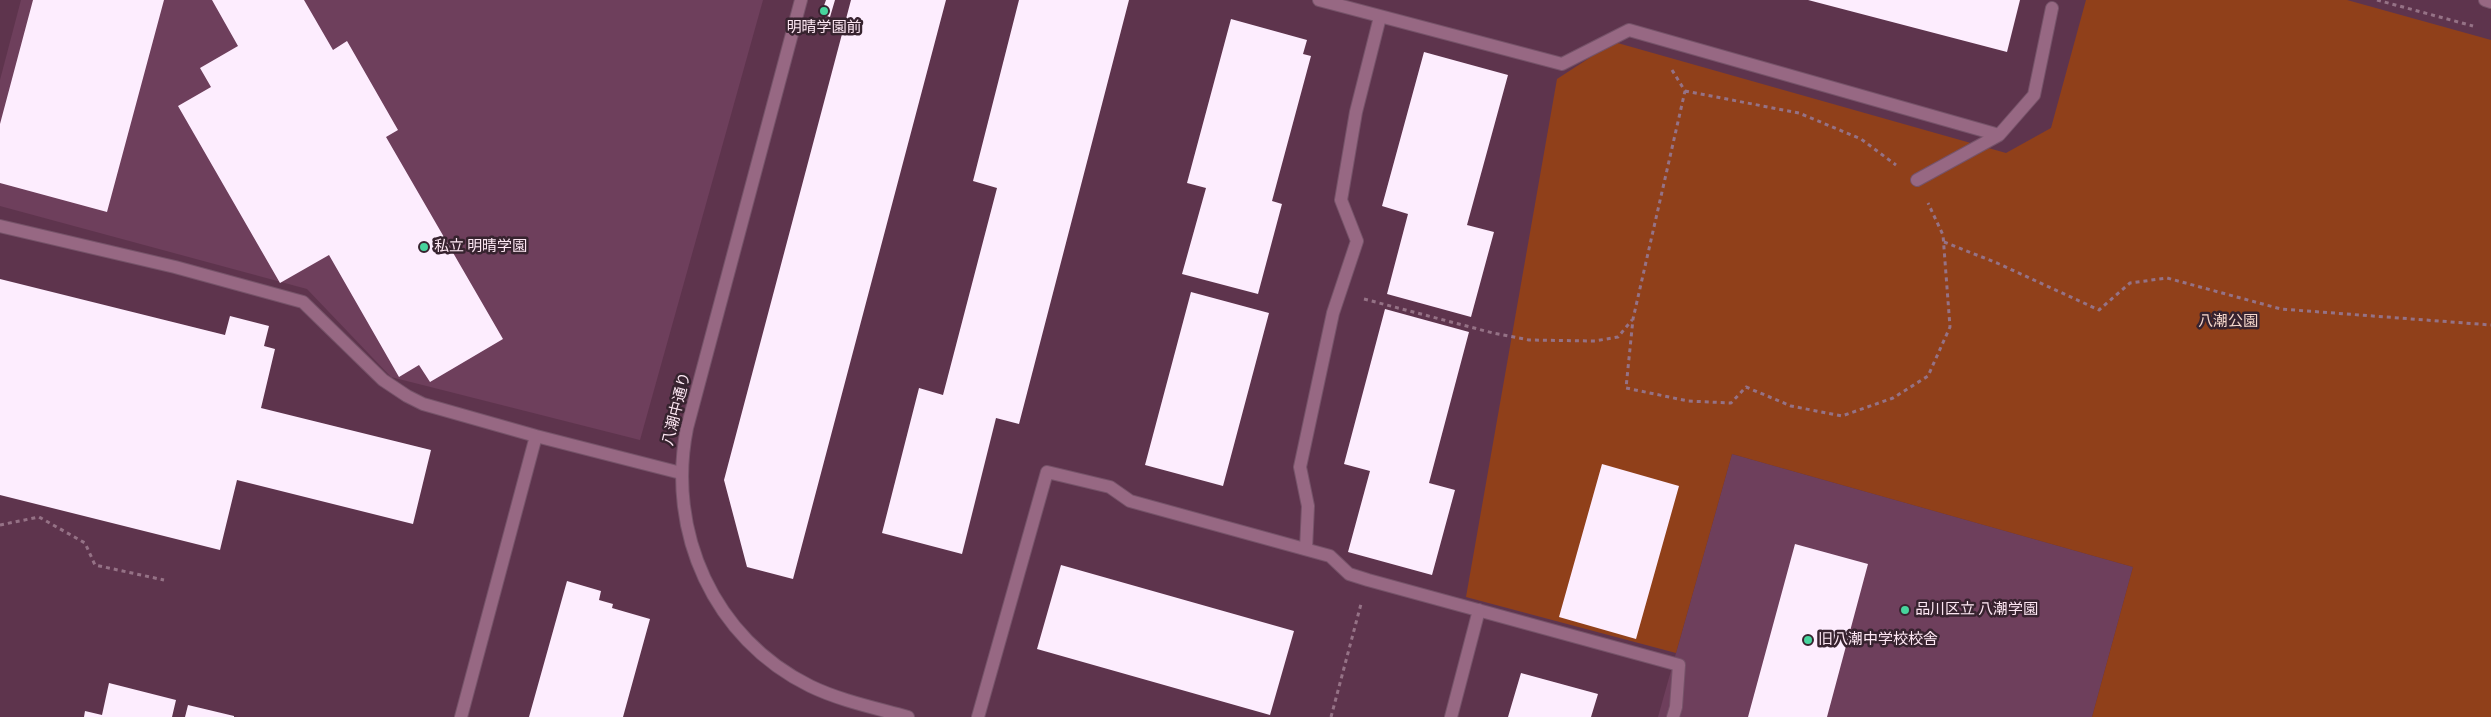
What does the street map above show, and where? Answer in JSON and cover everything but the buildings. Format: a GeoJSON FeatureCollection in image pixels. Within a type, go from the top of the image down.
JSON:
{"type":"FeatureCollection","features":[{"type":"Feature","properties":{"kind":"street","name":"八潮中通り"},"geometry":{"type":"LineString","coordinates":[[802,0],[687,428],[681,473],[682,502],[698,567],[715,601],[736,629],[771,662],[811,686],[849,701],[908,717]]}},
{"type":"Feature","properties":{"kind":"street"},"geometry":{"type":"LineString","coordinates":[[1319,0],[1562,64],[1629,30],[1998,135]]}},
{"type":"Feature","properties":{"kind":"street"},"geometry":{"type":"LineString","coordinates":[[2485,0],[2491,2]]}},
{"type":"Feature","properties":{"kind":"street"},"geometry":{"type":"LineString","coordinates":[[1917,180],[1998,135],[2034,95],[2052,8]]}},
{"type":"Feature","properties":{"kind":"street"},"geometry":{"type":"LineString","coordinates":[[1306,549],[1308,506],[1300,468],[1337,301],[1357,241],[1341,200],[1356,112],[1380,17]]}},
{"type":"Feature","properties":{"kind":"street"},"geometry":{"type":"LineString","coordinates":[[0,226],[175,267],[303,302],[383,380],[407,396],[448,413],[681,473]]}},
{"type":"Feature","properties":{"kind":"street"},"geometry":{"type":"LineString","coordinates":[[461,717],[536,436]]}},
{"type":"Feature","properties":{"kind":"street"},"geometry":{"type":"LineString","coordinates":[[978,717],[1047,472],[1110,487],[1130,501],[1330,556],[1349,574],[1679,665],[1673,717]]}},
{"type":"Feature","properties":{"kind":"street"},"geometry":{"type":"LineString","coordinates":[[1451,717],[1479,610]]}},
{"type":"Feature","properties":{"kind":"path"},"geometry":{"type":"LineString","coordinates":[[2377,0],[2482,28]]}},
{"type":"Feature","properties":{"kind":"path"},"geometry":{"type":"LineString","coordinates":[[1685,91],[1799,113],[1861,140],[1917,180],[1943,234],[1944,242],[1950,326],[1928,376],[1893,398],[1842,416],[1791,406],[1746,387],[1731,404],[1688,401],[1626,388],[1633,319],[1685,91]]}},
{"type":"Feature","properties":{"kind":"path"},"geometry":{"type":"LineString","coordinates":[[1944,242],[1997,263],[2099,310],[2130,283],[2167,278],[2281,309],[2491,325]]}},
{"type":"Feature","properties":{"kind":"path"},"geometry":{"type":"LineString","coordinates":[[1337,301],[1362,298],[1493,333],[1529,340],[1594,340],[1618,337],[1633,319]]}},
{"type":"Feature","properties":{"kind":"path"},"geometry":{"type":"LineString","coordinates":[[0,525],[39,517],[85,543],[96,565],[164,580]]}},
{"type":"Feature","properties":{"kind":"path"},"geometry":{"type":"LineString","coordinates":[[1331,717],[1361,604]]}},
{"type":"Feature","properties":{"kind":"shaded area","name":"私立 明晴学園"},"geometry":{"type":"Polygon","coordinates":[[[21,0],[763,0],[640,440],[391,377],[307,289],[0,206],[0,80],[21,0]]]}},
{"type":"Feature","properties":{"kind":"shaded area","name":"品川区立 八潮学園"},"geometry":{"type":"Polygon","coordinates":[[[1732,454],[2133,567],[2092,717],[1658,717],[1732,454]]]}},
{"type":"Feature","properties":{"kind":"green space","name":"八潮公園"},"geometry":{"type":"Polygon","coordinates":[[[2086,0],[2347,0],[2491,40],[2491,717],[2092,717],[2133,567],[1732,454],[1676,653],[1466,597],[1557,79],[1614,42],[2006,153],[2051,128],[2086,0]]]}},
{"type":"Feature","properties":{"kind":"place","name":"明晴学園前"},"geometry":{"type":"Point","coordinates":[824,11]}},
{"type":"Feature","properties":{"kind":"place","name":"私立 明晴学園"},"geometry":{"type":"Point","coordinates":[424,247]}},
{"type":"Feature","properties":{"kind":"place","name":"品川区立 八潮学園"},"geometry":{"type":"Point","coordinates":[1905,610]}},
{"type":"Feature","properties":{"kind":"place","name":"旧八潮中学校校舎"},"geometry":{"type":"Point","coordinates":[1808,640]}}]}
